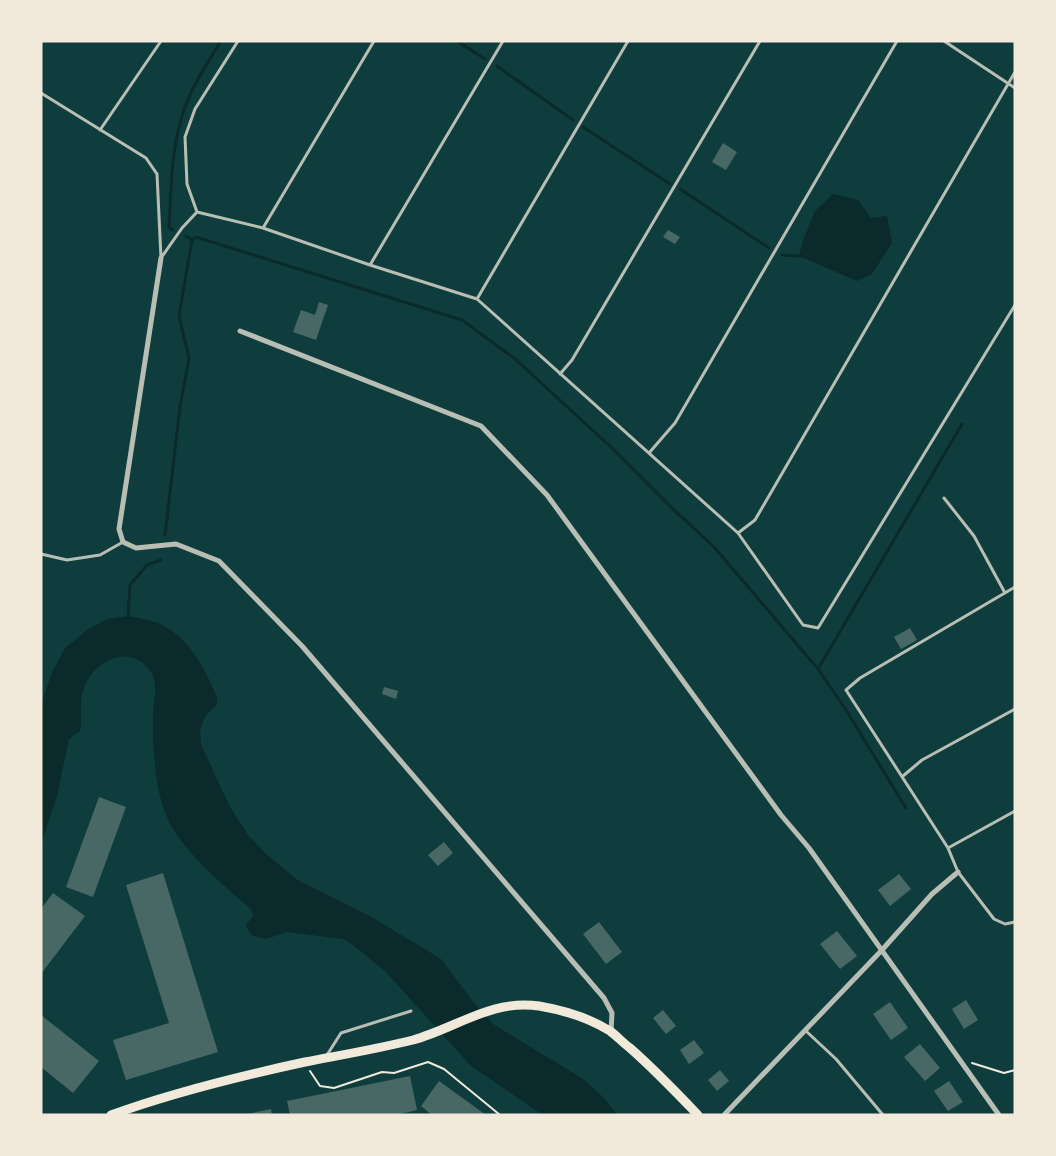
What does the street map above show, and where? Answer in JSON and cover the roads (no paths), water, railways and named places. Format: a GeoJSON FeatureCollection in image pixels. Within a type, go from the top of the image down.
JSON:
{"type":"FeatureCollection","features":[{"type":"Feature","properties":{"kind":"main road"},"geometry":{"type":"LineString","coordinates":[[111,1115],[140,1104],[206,1086],[304,1062],[376,1049],[420,1038],[497,1007],[520,1004],[540,1006],[586,1018],[611,1032],[654,1069],[698,1115]]}},
{"type":"Feature","properties":{"kind":"street"},"geometry":{"type":"LineString","coordinates":[[161,258],[119,530],[123,542],[136,548],[176,544],[220,561],[302,646],[452,818],[604,998],[612,1013],[611,1032]]}},
{"type":"Feature","properties":{"kind":"street"},"geometry":{"type":"LineString","coordinates":[[240,331],[481,426],[547,495],[781,814],[809,848],[999,1115]]}},
{"type":"Feature","properties":{"kind":"street"},"geometry":{"type":"LineString","coordinates":[[724,1115],[806,1031],[932,894],[958,872]]}},
{"type":"Feature","properties":{"kind":"lane"},"geometry":{"type":"LineString","coordinates":[[100,130],[161,41]]}},
{"type":"Feature","properties":{"kind":"lane"},"geometry":{"type":"LineString","coordinates":[[197,212],[187,184],[185,137],[195,109],[238,41]]}},
{"type":"Feature","properties":{"kind":"lane"},"geometry":{"type":"LineString","coordinates":[[263,228],[374,41]]}},
{"type":"Feature","properties":{"kind":"lane"},"geometry":{"type":"LineString","coordinates":[[370,265],[503,41]]}},
{"type":"Feature","properties":{"kind":"lane"},"geometry":{"type":"LineString","coordinates":[[477,299],[628,41]]}},
{"type":"Feature","properties":{"kind":"lane"},"geometry":{"type":"LineString","coordinates":[[560,374],[572,360],[760,41]]}},
{"type":"Feature","properties":{"kind":"lane"},"geometry":{"type":"LineString","coordinates":[[649,453],[675,423],[897,41]]}},
{"type":"Feature","properties":{"kind":"lane"},"geometry":{"type":"LineString","coordinates":[[944,41],[1015,88]]}},
{"type":"Feature","properties":{"kind":"lane"},"geometry":{"type":"LineString","coordinates":[[738,532],[755,520],[1015,72]]}},
{"type":"Feature","properties":{"kind":"lane"},"geometry":{"type":"LineString","coordinates":[[41,93],[146,158],[157,174],[161,258]]}},
{"type":"Feature","properties":{"kind":"lane"},"geometry":{"type":"LineString","coordinates":[[161,258],[182,228],[197,212]]}},
{"type":"Feature","properties":{"kind":"lane"},"geometry":{"type":"LineString","coordinates":[[197,212],[263,228],[477,299],[738,532],[803,625],[818,628],[1015,305]]}},
{"type":"Feature","properties":{"kind":"lane"},"geometry":{"type":"LineString","coordinates":[[944,498],[974,536],[1005,592]]}},
{"type":"Feature","properties":{"kind":"lane"},"geometry":{"type":"LineString","coordinates":[[41,554],[67,560],[100,555],[123,542]]}},
{"type":"Feature","properties":{"kind":"lane"},"geometry":{"type":"LineString","coordinates":[[1015,587],[860,678],[846,690],[948,848],[958,872],[994,919],[1005,924],[1015,922]]}},
{"type":"Feature","properties":{"kind":"lane"},"geometry":{"type":"LineString","coordinates":[[903,776],[922,760],[1015,709]]}},
{"type":"Feature","properties":{"kind":"lane"},"geometry":{"type":"LineString","coordinates":[[948,848],[1015,811]]}},
{"type":"Feature","properties":{"kind":"lane"},"geometry":{"type":"LineString","coordinates":[[325,1058],[342,1033],[411,1011]]}},
{"type":"Feature","properties":{"kind":"lane"},"geometry":{"type":"LineString","coordinates":[[806,1031],[836,1059],[883,1115]]}},
{"type":"Feature","properties":{"kind":"water"},"geometry":{"type":"Polygon","coordinates":[[[833,194],[858,200],[871,218],[887,216],[892,243],[872,274],[857,281],[799,256],[803,240],[815,211],[833,194]]]}},
{"type":"Feature","properties":{"kind":"water"},"geometry":{"type":"Polygon","coordinates":[[[128,616],[154,622],[172,631],[189,647],[202,666],[217,698],[217,703],[203,721],[200,732],[201,745],[230,807],[248,835],[267,855],[299,881],[373,918],[441,959],[474,1003],[493,1024],[583,1079],[604,1098],[618,1115],[543,1115],[471,1066],[385,971],[343,939],[287,932],[266,939],[251,935],[246,925],[253,916],[251,909],[216,879],[192,854],[173,829],[167,817],[160,797],[155,766],[153,711],[155,683],[152,674],[145,665],[136,659],[118,657],[108,660],[99,666],[86,683],[81,699],[80,731],[69,739],[57,796],[41,844],[41,705],[52,672],[65,648],[87,630],[107,619],[128,616]]]}},
{"type":"Feature","properties":{"kind":"waterway"},"geometry":{"type":"LineString","coordinates":[[173,230],[169,227],[172,173],[178,133],[184,110],[193,89],[221,41]]}},
{"type":"Feature","properties":{"kind":"waterway"},"geometry":{"type":"LineString","coordinates":[[457,41],[485,59]]}},
{"type":"Feature","properties":{"kind":"waterway"},"geometry":{"type":"LineString","coordinates":[[497,66],[573,120]]}},
{"type":"Feature","properties":{"kind":"waterway"},"geometry":{"type":"LineString","coordinates":[[583,127],[670,184]]}},
{"type":"Feature","properties":{"kind":"waterway"},"geometry":{"type":"LineString","coordinates":[[680,189],[769,248]]}},
{"type":"Feature","properties":{"kind":"waterway"},"geometry":{"type":"LineString","coordinates":[[186,236],[192,240]]}},
{"type":"Feature","properties":{"kind":"waterway"},"geometry":{"type":"LineString","coordinates":[[165,535],[180,407],[189,358],[179,316],[192,240],[196,237],[462,320],[514,358],[612,448],[714,547],[818,669],[846,710],[906,808]]}},
{"type":"Feature","properties":{"kind":"waterway"},"geometry":{"type":"LineString","coordinates":[[782,255],[799,256]]}},
{"type":"Feature","properties":{"kind":"waterway"},"geometry":{"type":"LineString","coordinates":[[818,669],[962,424]]}},
{"type":"Feature","properties":{"kind":"waterway"},"geometry":{"type":"LineString","coordinates":[[128,618],[130,585],[147,565],[161,560]]}}]}
